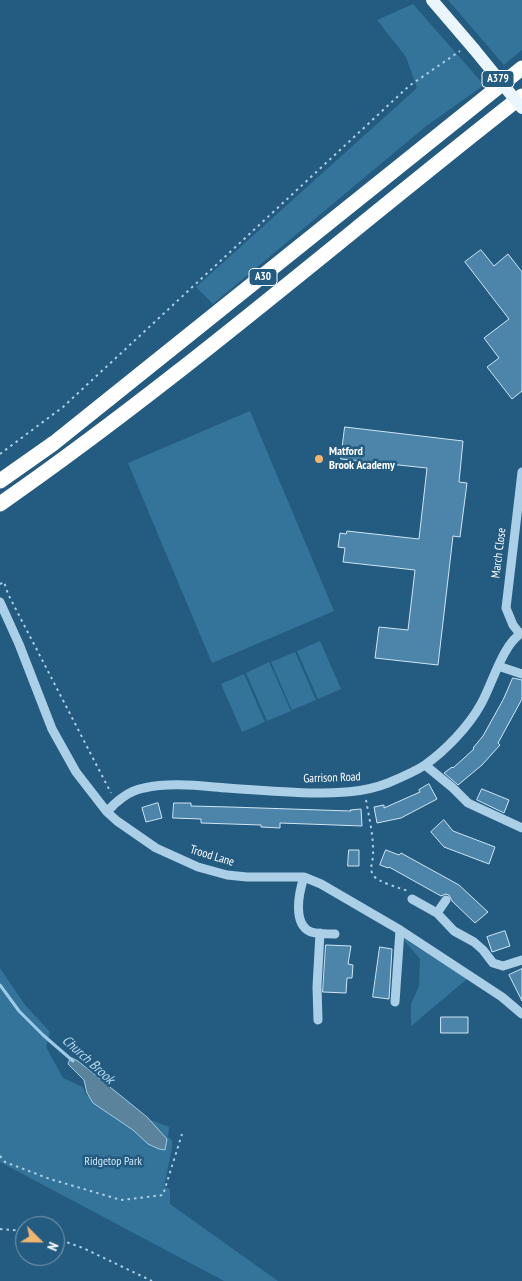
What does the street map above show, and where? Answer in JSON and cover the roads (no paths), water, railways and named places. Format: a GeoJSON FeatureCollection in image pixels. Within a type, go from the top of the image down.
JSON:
{"type":"FeatureCollection","features":[{"type":"Feature","properties":{"kind":"highway","name":"A30"},"geometry":{"type":"LineString","coordinates":[[0,481],[54,443],[522,68]]}},
{"type":"Feature","properties":{"kind":"highway","name":"A30"},"geometry":{"type":"LineString","coordinates":[[0,504],[59,463],[178,372],[522,96]]}},
{"type":"Feature","properties":{"kind":"main road","name":"A379"},"geometry":{"type":"LineString","coordinates":[[432,0],[522,108]]}},
{"type":"Feature","properties":{"kind":"street","name":"March Close"},"geometry":{"type":"LineString","coordinates":[[521,633],[508,618],[506,608],[522,472]]}},
{"type":"Feature","properties":{"kind":"street","name":"Trood Lane"},"geometry":{"type":"LineString","coordinates":[[0,602],[19,644],[52,729],[76,772],[107,812],[156,848],[198,867],[226,875],[247,877],[304,877],[345,897],[400,930],[486,986],[522,1014]]}},
{"type":"Feature","properties":{"kind":"street","name":"Garrison Road"},"geometry":{"type":"LineString","coordinates":[[107,812],[116,802],[142,788],[186,785],[316,793],[364,790],[387,783],[425,765],[446,747],[465,726],[481,705],[498,666],[521,633]]}},
{"type":"Feature","properties":{"kind":"street"},"geometry":{"type":"LineString","coordinates":[[498,666],[522,674]]}},
{"type":"Feature","properties":{"kind":"street"},"geometry":{"type":"LineString","coordinates":[[425,765],[468,803],[522,828]]}},
{"type":"Feature","properties":{"kind":"street"},"geometry":{"type":"LineString","coordinates":[[304,877],[298,900],[300,918],[304,927],[312,932],[335,934]]}},
{"type":"Feature","properties":{"kind":"street"},"geometry":{"type":"LineString","coordinates":[[412,899],[437,913],[454,931],[474,942],[493,963],[503,966],[522,960]]}},
{"type":"Feature","properties":{"kind":"street"},"geometry":{"type":"LineString","coordinates":[[437,913],[446,900]]}},
{"type":"Feature","properties":{"kind":"street"},"geometry":{"type":"LineString","coordinates":[[395,1002],[400,930]]}},
{"type":"Feature","properties":{"kind":"street"},"geometry":{"type":"LineString","coordinates":[[318,1020],[317,987],[320,933]]}},
{"type":"Feature","properties":{"kind":"waterway","name":"Church Brook"},"geometry":{"type":"LineString","coordinates":[[0,985],[19,1011],[73,1061]]}},
{"type":"Feature","properties":{"kind":"place","name":"Matford Brook Academy"},"geometry":{"type":"Point","coordinates":[319,459]}},
{"type":"Feature","properties":{"kind":"park label","name":"Ridgetop Park"},"geometry":{"type":"Point","coordinates":[113,1162]}}]}
